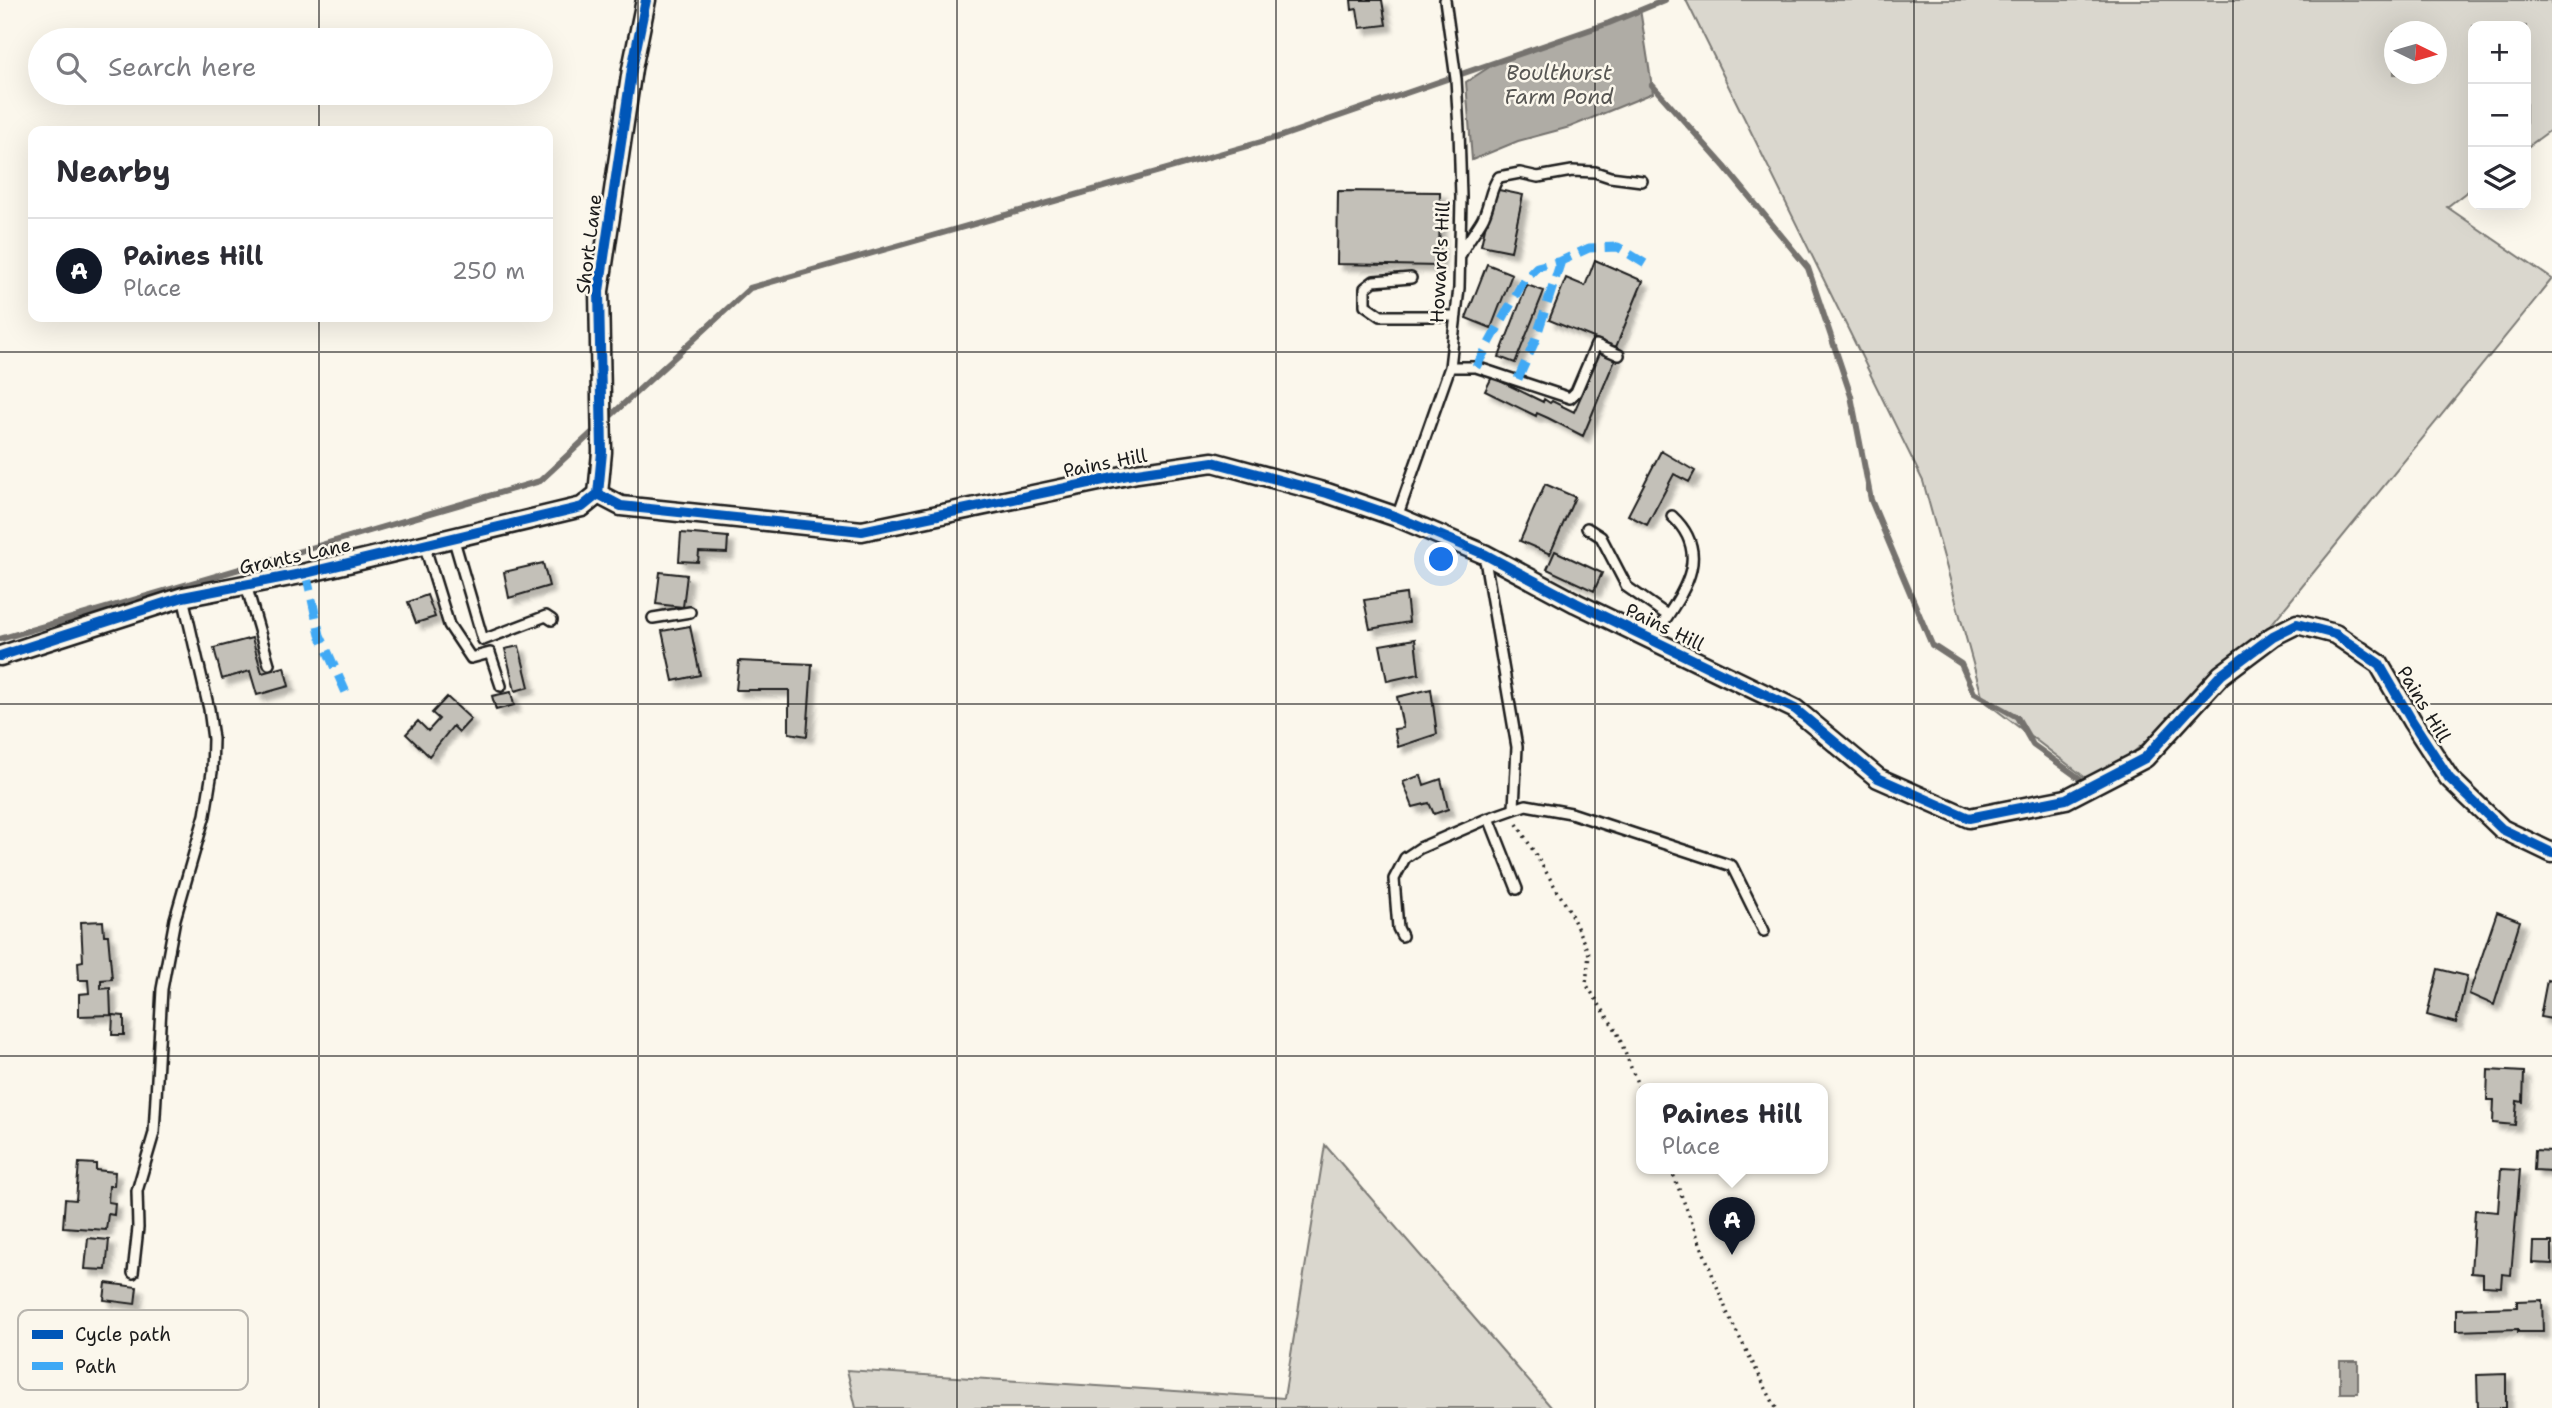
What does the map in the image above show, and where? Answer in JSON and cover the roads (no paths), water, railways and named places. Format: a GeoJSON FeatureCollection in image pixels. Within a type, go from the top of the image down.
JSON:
{"type":"FeatureCollection","features":[{"type":"Feature","properties":{"kind":"street","name":"Short Lane"},"geometry":{"type":"LineString","coordinates":[[598,495],[602,452],[599,291],[632,69],[646,0]]}},
{"type":"Feature","properties":{"kind":"street","name":"Pains Hill"},"geometry":{"type":"LineString","coordinates":[[598,495],[621,506],[633,508],[862,531],[1138,473],[1213,462],[1327,493],[1397,517],[1484,554],[1576,603],[1795,709],[1878,778],[1969,818],[2066,799],[2145,758],[2221,675],[2273,636],[2297,624],[2335,634],[2379,664],[2449,778],[2502,829],[2552,853]]}},
{"type":"Feature","properties":{"kind":"street","name":"Grants Lane"},"geometry":{"type":"LineString","coordinates":[[0,656],[183,597],[246,585],[582,507],[598,495]]}},
{"type":"Feature","properties":{"kind":"lane","name":"Howard's Hill"},"geometry":{"type":"LineString","coordinates":[[1397,517],[1450,367],[1456,316],[1460,259],[1459,130],[1456,79],[1444,0]]}},
{"type":"Feature","properties":{"kind":"lane"},"geometry":{"type":"LineString","coordinates":[[1460,259],[1468,239],[1483,218],[1493,185],[1499,177],[1520,173],[1538,177],[1572,171],[1595,172],[1642,181]]}},
{"type":"Feature","properties":{"kind":"lane"},"geometry":{"type":"LineString","coordinates":[[1411,278],[1374,281],[1365,288],[1365,304],[1381,316],[1456,316]]}},
{"type":"Feature","properties":{"kind":"lane"},"geometry":{"type":"LineString","coordinates":[[1450,367],[1476,367],[1570,398],[1576,392],[1596,345],[1619,355]]}},
{"type":"Feature","properties":{"kind":"lane"},"geometry":{"type":"LineString","coordinates":[[1652,640],[1685,586],[1694,559],[1688,537],[1672,516]]}},
{"type":"Feature","properties":{"kind":"lane"},"geometry":{"type":"LineString","coordinates":[[1587,528],[1601,537],[1627,587],[1667,615]]}},
{"type":"Feature","properties":{"kind":"lane"},"geometry":{"type":"LineString","coordinates":[[453,537],[483,639],[546,616],[552,620]]}},
{"type":"Feature","properties":{"kind":"lane"},"geometry":{"type":"LineString","coordinates":[[424,544],[449,625],[471,658],[490,653],[501,686]]}},
{"type":"Feature","properties":{"kind":"lane"},"geometry":{"type":"LineString","coordinates":[[1484,554],[1517,747],[1514,808]]}},
{"type":"Feature","properties":{"kind":"lane"},"geometry":{"type":"LineString","coordinates":[[246,585],[269,664]]}},
{"type":"Feature","properties":{"kind":"lane"},"geometry":{"type":"LineString","coordinates":[[133,1273],[138,1228],[137,1191],[154,1133],[162,989],[175,919],[205,815],[212,772],[213,739],[209,709],[183,597]]}},
{"type":"Feature","properties":{"kind":"lane"},"geometry":{"type":"LineString","coordinates":[[653,618],[690,612]]}},
{"type":"Feature","properties":{"kind":"lane"},"geometry":{"type":"LineString","coordinates":[[1402,936],[1398,928],[1394,879],[1405,858],[1420,848],[1526,805],[1571,813],[1732,866],[1764,931]]}},
{"type":"Feature","properties":{"kind":"lane"},"geometry":{"type":"LineString","coordinates":[[1489,818],[1517,889]]}},
{"type":"Feature","properties":{"kind":"water","name":"Boulthurst Farm Pond"},"geometry":{"type":"Polygon","coordinates":[[[1640,9],[1653,93],[1570,127],[1518,141],[1472,160],[1466,82],[1499,61],[1640,9]]]}},
{"type":"Feature","properties":{"kind":"water"},"geometry":{"type":"Polygon","coordinates":[[[2340,1361],[2358,1361],[2358,1393],[2340,1393],[2340,1361]]]}},
{"type":"Feature","properties":{"kind":"waterway"},"geometry":{"type":"LineString","coordinates":[[605,421],[750,288],[1282,136],[1609,23],[1665,0]]}},
{"type":"Feature","properties":{"kind":"waterway"},"geometry":{"type":"LineString","coordinates":[[1652,85],[1725,167],[1808,268],[1851,396],[1871,500],[1932,645],[1961,664],[1974,693],[2017,717],[2033,745],[2086,783]]}},
{"type":"Feature","properties":{"kind":"waterway"},"geometry":{"type":"LineString","coordinates":[[0,639],[540,481],[597,428]]}},
{"type":"Feature","properties":{"kind":"place","name":"Paines Hill"},"geometry":{"type":"Point","coordinates":[1732,1255]}}]}
